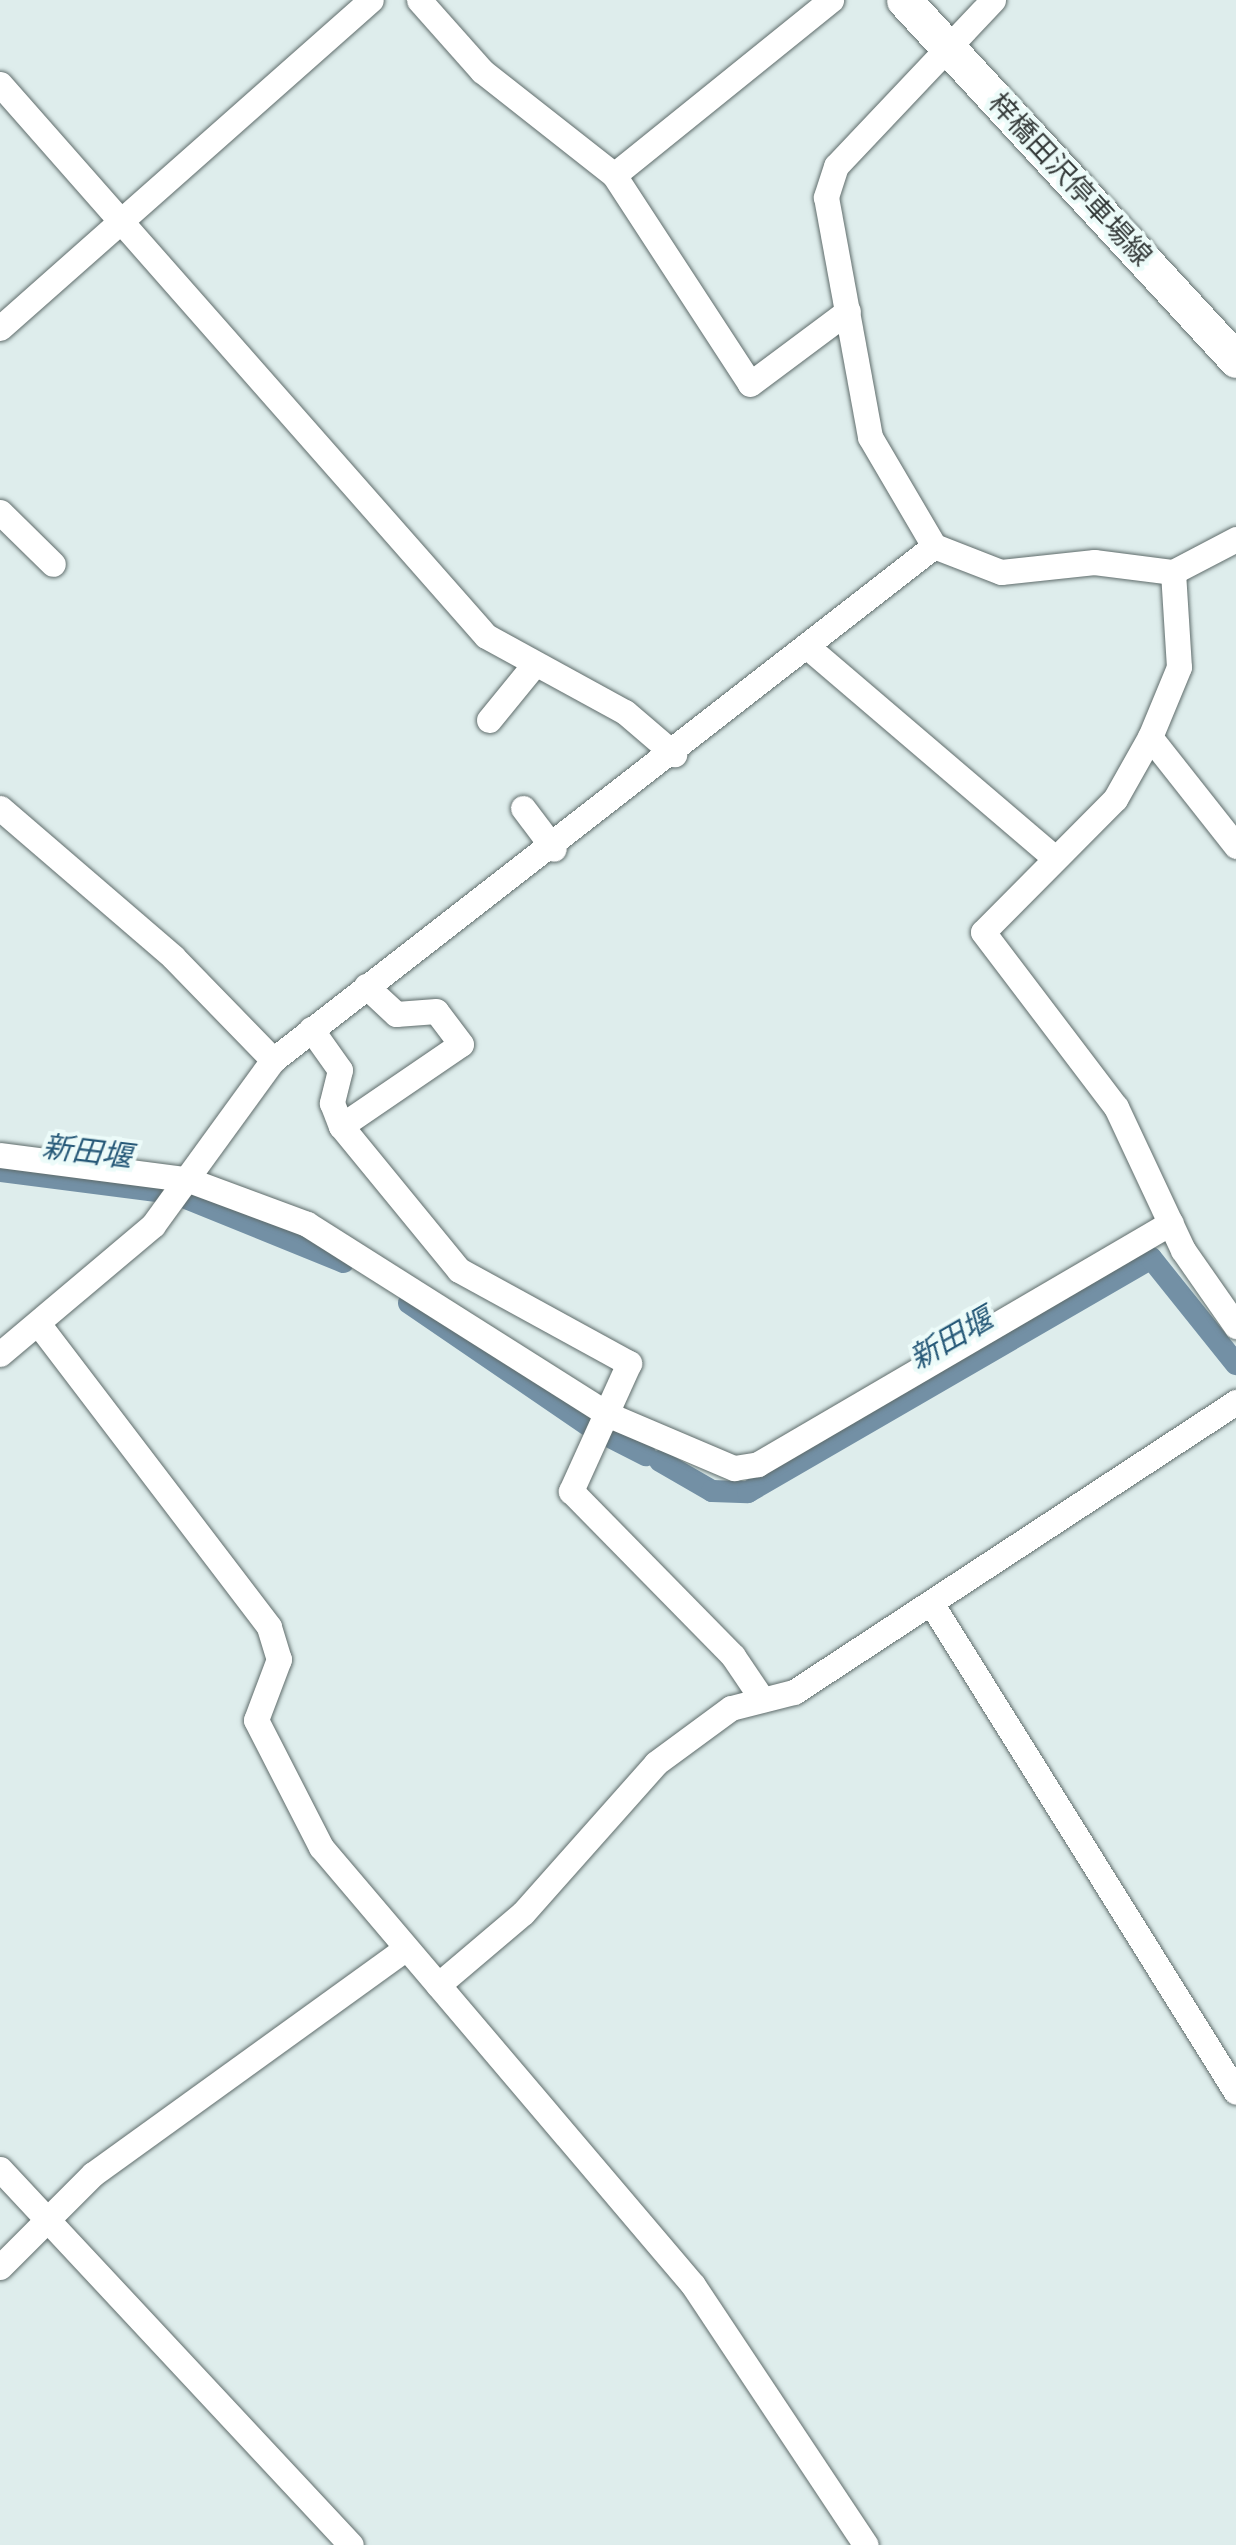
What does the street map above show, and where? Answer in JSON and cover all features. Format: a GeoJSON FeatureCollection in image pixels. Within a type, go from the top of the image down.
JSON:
{"type":"FeatureCollection","features":[{"type":"Feature","properties":{"kind":"main road","name":"梓橋田沢停車場線"},"geometry":{"type":"LineString","coordinates":[[904,0],[1236,360]]}},
{"type":"Feature","properties":{"kind":"street"},"geometry":{"type":"LineString","coordinates":[[0,328],[371,0]]}},
{"type":"Feature","properties":{"kind":"street"},"geometry":{"type":"LineString","coordinates":[[419,0],[482,71],[614,175],[750,384],[848,311]]}},
{"type":"Feature","properties":{"kind":"street"},"geometry":{"type":"LineString","coordinates":[[614,175],[831,0]]}},
{"type":"Feature","properties":{"kind":"street"},"geometry":{"type":"LineString","coordinates":[[994,0],[836,166],[828,228],[846,272],[848,311],[870,437],[934,546],[1000,572],[1094,562],[1173,572],[1236,539]]}},
{"type":"Feature","properties":{"kind":"street"},"geometry":{"type":"LineString","coordinates":[[0,84],[469,618],[532,666],[625,712],[674,754]]}},
{"type":"Feature","properties":{"kind":"street"},"geometry":{"type":"LineString","coordinates":[[0,512],[52,564]]}},
{"type":"Feature","properties":{"kind":"street"},"geometry":{"type":"LineString","coordinates":[[0,1354],[40,1326],[153,1225],[273,1060],[366,986],[554,849],[934,546]]}},
{"type":"Feature","properties":{"kind":"street"},"geometry":{"type":"LineString","coordinates":[[1173,572],[1179,667],[1150,737],[1115,799],[988,922],[985,944],[1116,1107],[1171,1223],[1236,1326]]}},
{"type":"Feature","properties":{"kind":"street"},"geometry":{"type":"LineString","coordinates":[[808,648],[1055,858]]}},
{"type":"Feature","properties":{"kind":"street"},"geometry":{"type":"LineString","coordinates":[[489,720],[532,666]]}},
{"type":"Feature","properties":{"kind":"street"},"geometry":{"type":"LineString","coordinates":[[1150,737],[1236,846]]}},
{"type":"Feature","properties":{"kind":"street"},"geometry":{"type":"LineString","coordinates":[[0,808],[173,957],[273,1060]]}},
{"type":"Feature","properties":{"kind":"street"},"geometry":{"type":"LineString","coordinates":[[523,808],[554,849]]}},
{"type":"Feature","properties":{"kind":"street"},"geometry":{"type":"LineString","coordinates":[[341,1126],[461,1044],[436,1011],[396,1014],[366,986]]}},
{"type":"Feature","properties":{"kind":"street"},"geometry":{"type":"LineString","coordinates":[[312,1028],[340,1070],[332,1103],[341,1126],[459,1270],[629,1364],[571,1492],[734,1656],[762,1700]]}},
{"type":"Feature","properties":{"kind":"street"},"geometry":{"type":"LineString","coordinates":[[0,1155],[186,1179],[350,1246],[609,1414],[704,1460],[758,1464],[1171,1223]]}},
{"type":"Feature","properties":{"kind":"street"},"geometry":{"type":"LineString","coordinates":[[40,1326],[269,1628],[280,1659],[258,1706],[264,1749],[321,1847],[693,2284],[866,2545]]}},
{"type":"Feature","properties":{"kind":"street"},"geometry":{"type":"LineString","coordinates":[[438,1985],[523,1913],[656,1763],[730,1708],[794,1692],[1236,1402]]}},
{"type":"Feature","properties":{"kind":"street"},"geometry":{"type":"LineString","coordinates":[[930,1603],[1236,2092]]}},
{"type":"Feature","properties":{"kind":"street"},"geometry":{"type":"LineString","coordinates":[[0,2268],[42,2215],[405,1949]]}},
{"type":"Feature","properties":{"kind":"street"},"geometry":{"type":"LineString","coordinates":[[0,2169],[351,2545]]}},
{"type":"Feature","properties":{"kind":"waterway","name":"新田堰"},"geometry":{"type":"LineString","coordinates":[[0,1171],[165,1192]]}},
{"type":"Feature","properties":{"kind":"waterway","name":"新田堰"},"geometry":{"type":"LineString","coordinates":[[186,1198],[344,1262]]}},
{"type":"Feature","properties":{"kind":"waterway","name":"新田堰"},"geometry":{"type":"LineString","coordinates":[[660,1461],[712,1491],[748,1492],[1151,1258],[1236,1364]]}},
{"type":"Feature","properties":{"kind":"waterway","name":"新田堰"},"geometry":{"type":"LineString","coordinates":[[409,1303],[592,1428]]}},
{"type":"Feature","properties":{"kind":"waterway","name":"新田堰"},"geometry":{"type":"LineString","coordinates":[[612,1438],[646,1455]]}}]}
